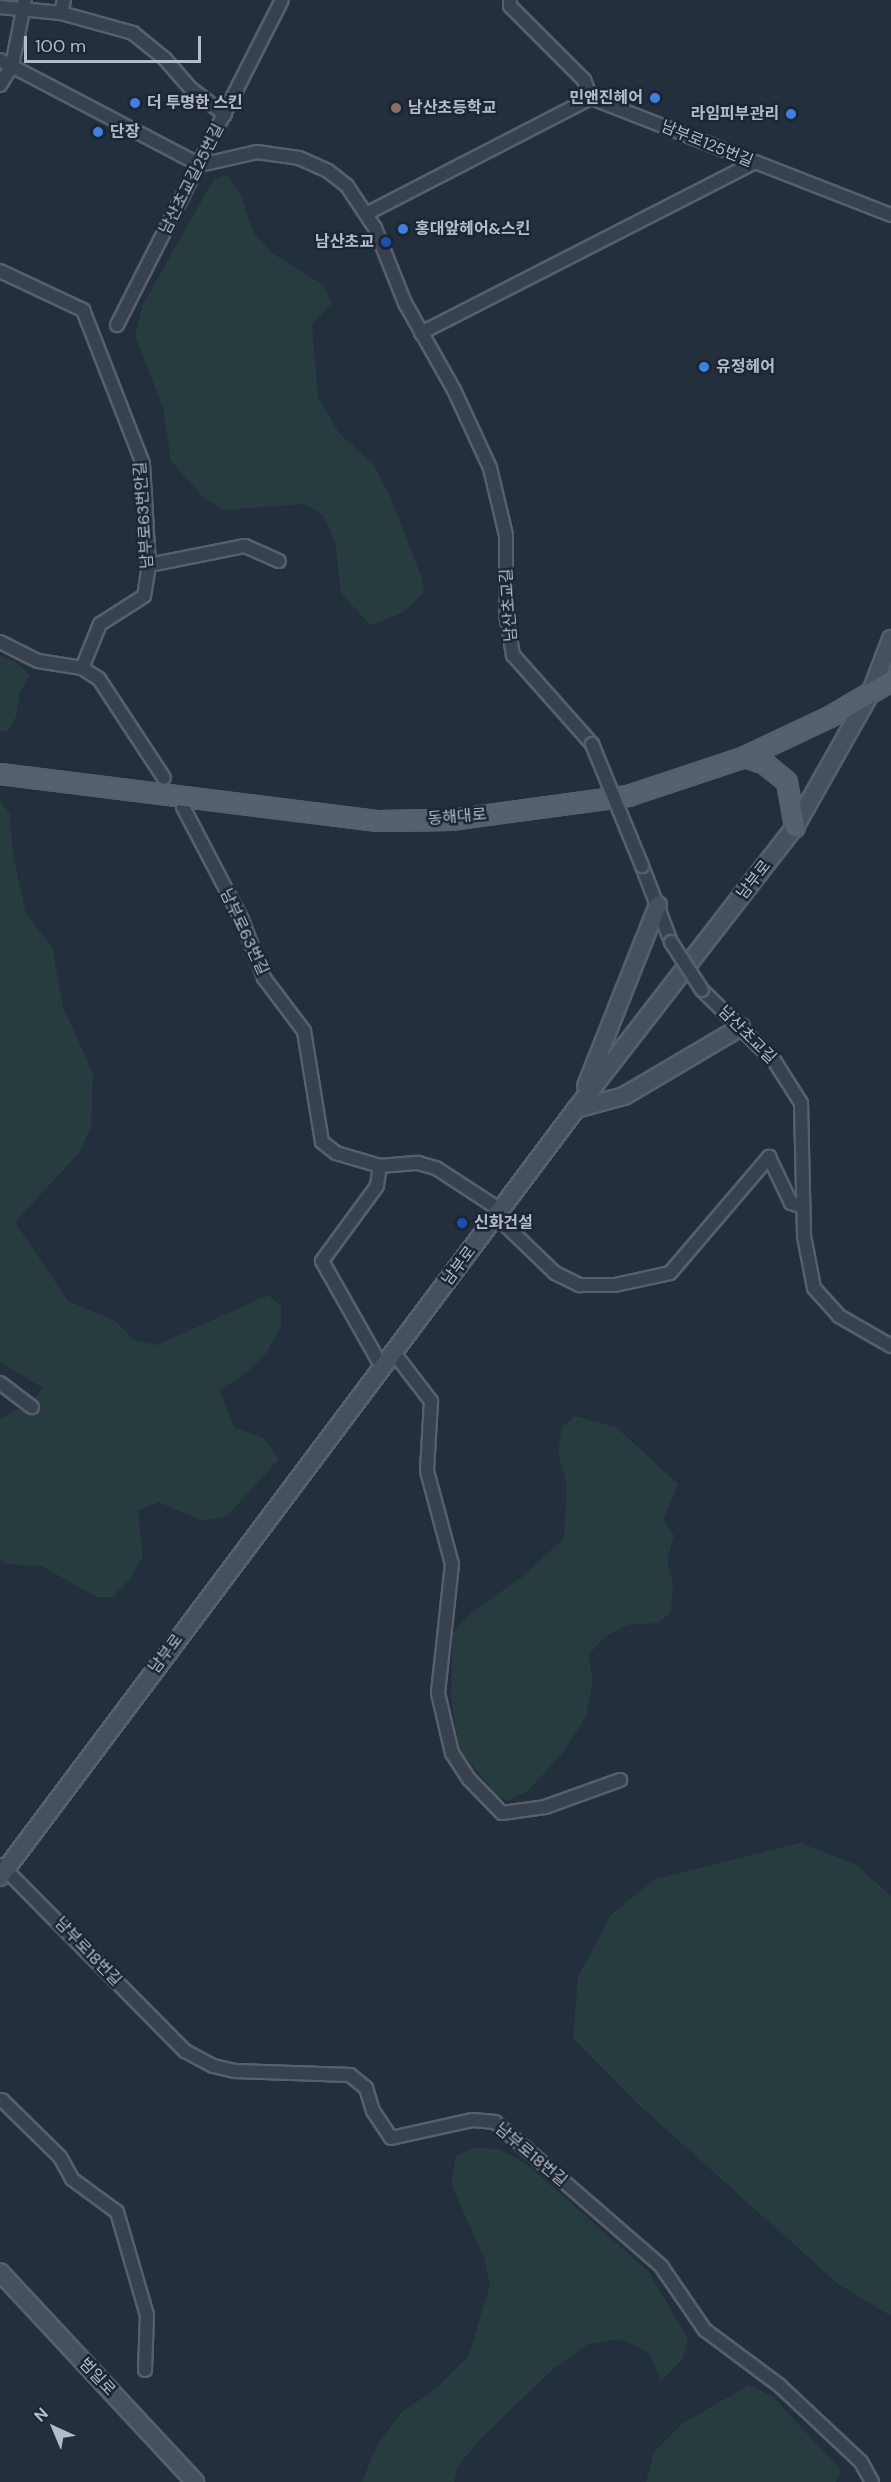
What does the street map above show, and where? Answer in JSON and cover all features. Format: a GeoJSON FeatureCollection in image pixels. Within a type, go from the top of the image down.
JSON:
{"type":"FeatureCollection","features":[{"type":"Feature","properties":{"kind":"main road","name":"동해대로"},"geometry":{"type":"LineString","coordinates":[[0,774],[378,821],[451,820],[628,796],[745,757],[870,694],[891,681]]}},
{"type":"Feature","properties":{"kind":"main road"},"geometry":{"type":"LineString","coordinates":[[745,757],[765,764],[787,782],[795,827]]}},
{"type":"Feature","properties":{"kind":"street"},"geometry":{"type":"LineString","coordinates":[[61,13],[64,0]]}},
{"type":"Feature","properties":{"kind":"street","name":"남산초교길25번길"},"geometry":{"type":"LineString","coordinates":[[117,325],[282,0]]}},
{"type":"Feature","properties":{"kind":"street"},"geometry":{"type":"LineString","coordinates":[[366,214],[591,98],[584,80],[510,6],[510,0]]}},
{"type":"Feature","properties":{"kind":"street"},"geometry":{"type":"LineString","coordinates":[[0,85],[12,66],[24,6]]}},
{"type":"Feature","properties":{"kind":"street"},"geometry":{"type":"LineString","coordinates":[[0,7],[24,6],[61,13],[133,33],[165,59],[190,88],[225,115]]}},
{"type":"Feature","properties":{"kind":"street"},"geometry":{"type":"LineString","coordinates":[[0,60],[200,165]]}},
{"type":"Feature","properties":{"kind":"street","name":"남부로125번길"},"geometry":{"type":"LineString","coordinates":[[591,98],[891,215]]}},
{"type":"Feature","properties":{"kind":"street","name":"남산초교길"},"geometry":{"type":"LineString","coordinates":[[200,165],[257,152],[299,158],[328,171],[347,186],[366,214],[421,333],[454,390],[490,468],[506,535],[506,614],[513,655],[592,744],[671,942],[702,990],[775,1062],[801,1103],[804,1236],[814,1288],[839,1316],[891,1346]]}},
{"type":"Feature","properties":{"kind":"street"},"geometry":{"type":"LineString","coordinates":[[421,333],[753,163]]}},
{"type":"Feature","properties":{"kind":"street","name":"남부로63번안길"},"geometry":{"type":"LineString","coordinates":[[0,272],[83,310],[143,464],[149,565],[144,596],[100,624],[82,668]]}},
{"type":"Feature","properties":{"kind":"street"},"geometry":{"type":"LineString","coordinates":[[149,565],[246,546],[279,561]]}},
{"type":"Feature","properties":{"kind":"street","name":"남부로"},"geometry":{"type":"LineString","coordinates":[[2,1870],[576,1109],[795,827],[870,694],[891,639]]}},
{"type":"Feature","properties":{"kind":"street"},"geometry":{"type":"LineString","coordinates":[[0,642],[38,661],[82,668],[99,679],[164,778]]}},
{"type":"Feature","properties":{"kind":"street","name":"남부로63번길"},"geometry":{"type":"LineString","coordinates":[[183,807],[242,920],[264,978],[304,1031],[322,1142],[336,1153],[380,1166],[395,1163],[436,1168],[499,1214],[555,1273],[580,1285],[615,1285],[670,1273],[769,1157],[791,1203],[803,1207]]}},
{"type":"Feature","properties":{"kind":"street"},"geometry":{"type":"LineString","coordinates":[[576,1109],[658,905]]}},
{"type":"Feature","properties":{"kind":"street"},"geometry":{"type":"LineString","coordinates":[[576,1109],[624,1096],[741,1027]]}},
{"type":"Feature","properties":{"kind":"street"},"geometry":{"type":"LineString","coordinates":[[380,1166],[377,1186],[321,1262],[382,1367]]}},
{"type":"Feature","properties":{"kind":"street"},"geometry":{"type":"LineString","coordinates":[[394,1353],[431,1401],[427,1471],[452,1564],[438,1693],[452,1753],[470,1779],[502,1813],[545,1807],[620,1780]]}},
{"type":"Feature","properties":{"kind":"street"},"geometry":{"type":"LineString","coordinates":[[0,1383],[32,1407]]}},
{"type":"Feature","properties":{"kind":"street","name":"남부로18번길"},"geometry":{"type":"LineString","coordinates":[[2,1870],[185,2051],[213,2066],[235,2071],[350,2075],[366,2088],[373,2111],[391,2138],[473,2120],[495,2122],[661,2266],[705,2330],[780,2386],[861,2462],[872,2482]]}},
{"type":"Feature","properties":{"kind":"street"},"geometry":{"type":"LineString","coordinates":[[2,2100],[60,2157],[72,2179],[117,2212],[147,2315],[145,2370]]}},
{"type":"Feature","properties":{"kind":"street","name":"범일로"},"geometry":{"type":"LineString","coordinates":[[0,2272],[195,2482]]}},
{"type":"Feature","properties":{"kind":"green space"},"geometry":{"type":"Polygon","coordinates":[[[227,175],[241,194],[253,232],[272,253],[323,285],[332,303],[312,324],[318,398],[339,433],[373,464],[390,496],[421,576],[424,592],[402,613],[370,625],[341,593],[335,541],[323,515],[305,504],[223,510],[203,497],[171,461],[163,408],[135,335],[143,304],[214,179],[227,175]]]}},
{"type":"Feature","properties":{"kind":"green space"},"geometry":{"type":"Polygon","coordinates":[[[0,656],[14,661],[30,675],[20,692],[16,717],[7,731],[0,732],[0,656]]]}},
{"type":"Feature","properties":{"kind":"green space"},"geometry":{"type":"Polygon","coordinates":[[[0,800],[10,814],[13,855],[26,914],[52,947],[63,1007],[93,1073],[91,1127],[79,1153],[15,1222],[68,1301],[115,1321],[134,1340],[157,1345],[268,1295],[281,1306],[281,1326],[267,1352],[246,1373],[220,1390],[234,1427],[263,1438],[279,1459],[227,1516],[202,1521],[159,1502],[138,1511],[143,1557],[130,1579],[112,1597],[96,1597],[42,1566],[6,1564],[0,1560],[0,1419],[31,1403],[43,1388],[0,1362],[0,800]]]}},
{"type":"Feature","properties":{"kind":"green space"},"geometry":{"type":"Polygon","coordinates":[[[575,1416],[616,1427],[678,1484],[664,1519],[674,1536],[667,1561],[673,1584],[671,1612],[658,1623],[628,1625],[606,1636],[588,1655],[593,1680],[586,1716],[564,1751],[528,1791],[507,1801],[495,1793],[459,1749],[451,1697],[453,1632],[471,1613],[522,1577],[564,1538],[567,1486],[558,1452],[562,1427],[575,1416]]]}},
{"type":"Feature","properties":{"kind":"green space"},"geometry":{"type":"Polygon","coordinates":[[[800,1843],[855,1864],[891,1896],[891,2316],[838,2284],[638,2104],[573,2038],[578,1977],[610,1916],[654,1879],[800,1843]]]}},
{"type":"Feature","properties":{"kind":"green space"},"geometry":{"type":"Polygon","coordinates":[[[474,2148],[499,2149],[528,2165],[649,2272],[688,2339],[683,2358],[661,2381],[649,2353],[621,2339],[589,2344],[553,2369],[481,2438],[458,2466],[454,2482],[362,2482],[378,2443],[403,2411],[436,2389],[468,2357],[490,2285],[484,2258],[451,2183],[456,2156],[474,2148]]]}},
{"type":"Feature","properties":{"kind":"green space"},"geometry":{"type":"Polygon","coordinates":[[[749,2385],[773,2397],[841,2470],[836,2482],[646,2482],[654,2452],[683,2423],[749,2385]]]}},
{"type":"Feature","properties":{"kind":"place","name":"민앤진헤어"},"geometry":{"type":"Point","coordinates":[655,98]}},
{"type":"Feature","properties":{"kind":"place","name":"더 투명한 스킨"},"geometry":{"type":"Point","coordinates":[135,103]}},
{"type":"Feature","properties":{"kind":"place","name":"남산초등학교"},"geometry":{"type":"Point","coordinates":[396,108]}},
{"type":"Feature","properties":{"kind":"place","name":"라임피부관리"},"geometry":{"type":"Point","coordinates":[791,114]}},
{"type":"Feature","properties":{"kind":"place","name":"단장"},"geometry":{"type":"Point","coordinates":[98,132]}},
{"type":"Feature","properties":{"kind":"place","name":"홍대앞헤어&스킨"},"geometry":{"type":"Point","coordinates":[403,229]}},
{"type":"Feature","properties":{"kind":"place","name":"남산초교"},"geometry":{"type":"Point","coordinates":[386,242]}},
{"type":"Feature","properties":{"kind":"place","name":"유정헤어"},"geometry":{"type":"Point","coordinates":[704,367]}},
{"type":"Feature","properties":{"kind":"place","name":"신화건설"},"geometry":{"type":"Point","coordinates":[462,1223]}}]}
